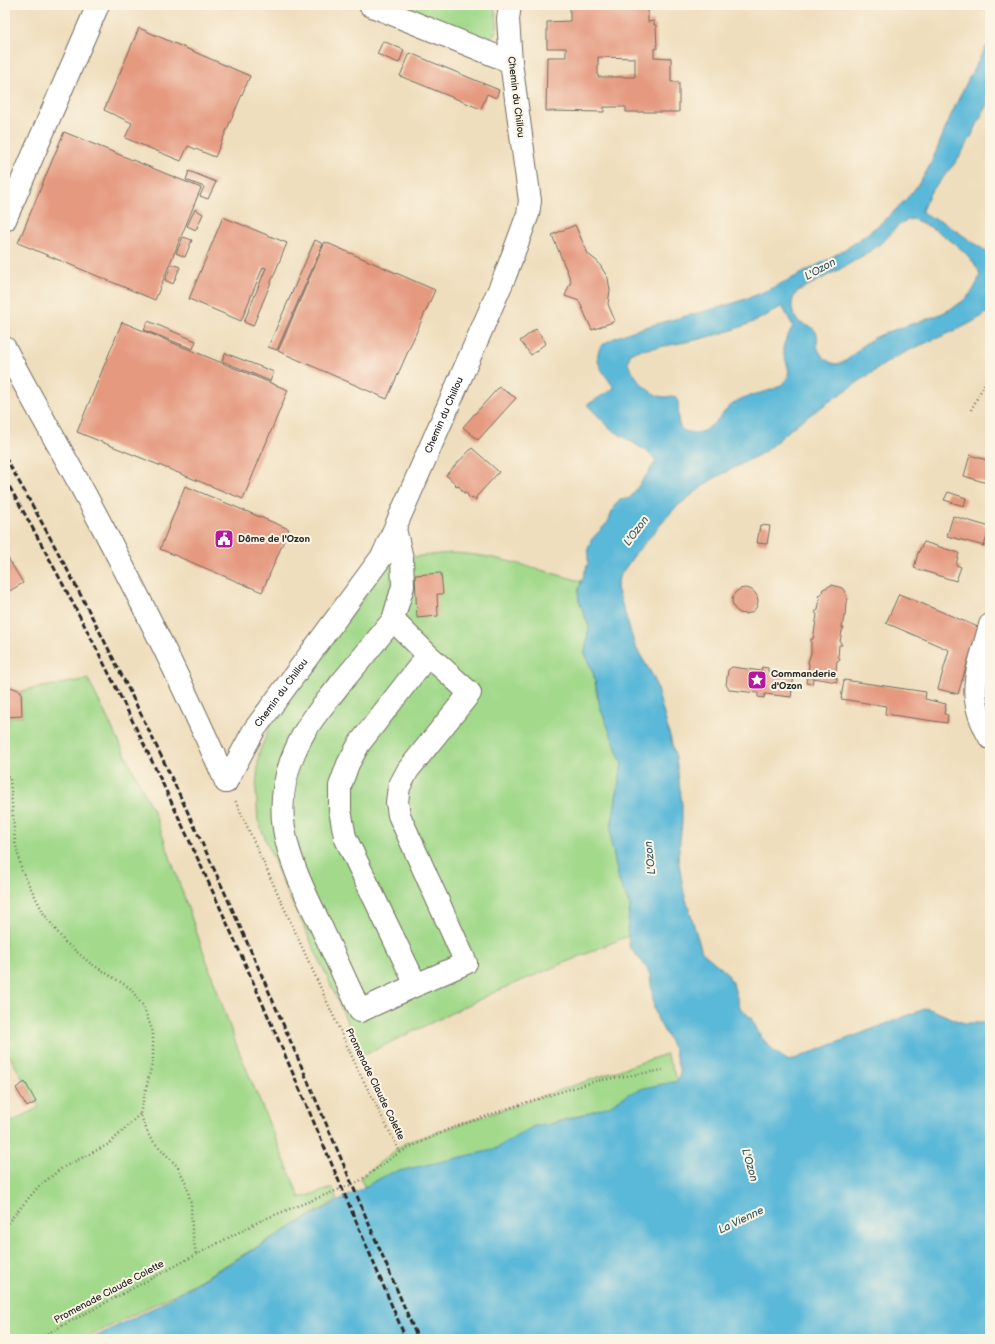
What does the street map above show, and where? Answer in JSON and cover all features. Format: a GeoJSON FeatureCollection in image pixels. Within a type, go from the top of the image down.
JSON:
{"type":"FeatureCollection","features":[{"type":"Feature","properties":{"kind":"street"},"geometry":{"type":"LineString","coordinates":[[5,220],[98,5]]}},
{"type":"Feature","properties":{"kind":"street"},"geometry":{"type":"LineString","coordinates":[[370,5],[511,62]]}},
{"type":"Feature","properties":{"kind":"street","name":"Chemin du Chillou"},"geometry":{"type":"LineString","coordinates":[[226,782],[254,730],[383,555],[505,276],[528,214],[530,201],[511,62],[508,19],[510,5]]}},
{"type":"Feature","properties":{"kind":"street"},"geometry":{"type":"LineString","coordinates":[[5,348],[102,525],[156,631],[188,695],[226,782]]}},
{"type":"Feature","properties":{"kind":"street"},"geometry":{"type":"LineString","coordinates":[[393,620],[428,655],[470,693],[408,770],[399,787],[397,802],[399,816],[466,963],[360,1011],[295,873],[287,848],[282,824],[282,803],[286,779],[294,754],[305,731],[321,707],[393,620],[403,586],[402,558],[395,530]]}},
{"type":"Feature","properties":{"kind":"street"},"geometry":{"type":"LineString","coordinates":[[990,625],[974,685],[975,705],[990,738]]}},
{"type":"Feature","properties":{"kind":"street"},"geometry":{"type":"LineString","coordinates":[[416,985],[345,837],[340,810],[340,786],[348,764],[359,744],[428,655]]}},
{"type":"Feature","properties":{"kind":"path"},"geometry":{"type":"LineString","coordinates":[[971,410],[990,373]]}},
{"type":"Feature","properties":{"kind":"path"},"geometry":{"type":"LineString","coordinates":[[5,773],[10,779],[15,842],[22,871],[44,914],[65,942],[90,963],[130,988],[143,1006],[153,1032],[153,1060],[140,1114],[108,1144],[67,1165],[39,1186],[5,1226]]}},
{"type":"Feature","properties":{"kind":"path","name":"Promenade Claude Colette"},"geometry":{"type":"LineString","coordinates":[[37,1339],[262,1220],[358,1182],[400,1152],[359,1072],[226,782]]}},
{"type":"Feature","properties":{"kind":"path"},"geometry":{"type":"LineString","coordinates":[[400,1152],[449,1129],[518,1105],[596,1081],[663,1070]]}},
{"type":"Feature","properties":{"kind":"path"},"geometry":{"type":"LineString","coordinates":[[140,1114],[150,1138],[176,1166],[186,1183],[191,1204],[192,1230],[196,1254]]}},
{"type":"Feature","properties":{"kind":"green space"},"geometry":{"type":"Polygon","coordinates":[[[391,5],[494,5],[497,22],[496,31],[490,38],[484,41],[391,5]]]}},
{"type":"Feature","properties":{"kind":"green space"},"geometry":{"type":"Polygon","coordinates":[[[451,553],[500,559],[581,581],[579,601],[589,627],[585,653],[594,676],[597,696],[622,764],[611,828],[611,842],[619,881],[630,906],[628,936],[495,992],[362,1056],[326,974],[282,881],[258,821],[256,790],[259,753],[270,726],[392,559],[451,553]]]}},
{"type":"Feature","properties":{"kind":"green space"},"geometry":{"type":"Polygon","coordinates":[[[88,679],[156,817],[236,1044],[300,1198],[333,1188],[337,1200],[183,1290],[84,1339],[5,1339],[5,1126],[39,1107],[5,1048],[5,729],[10,717],[22,716],[21,691],[88,679]]]}},
{"type":"Feature","properties":{"kind":"green space"},"geometry":{"type":"Polygon","coordinates":[[[666,1054],[680,1086],[525,1131],[500,1152],[366,1190],[360,1178],[405,1143],[666,1054]]]}},
{"type":"Feature","properties":{"kind":"water"},"geometry":{"type":"Polygon","coordinates":[[[990,41],[990,98],[971,137],[956,162],[930,193],[922,210],[923,214],[945,223],[990,254],[990,311],[953,332],[914,348],[889,361],[798,423],[764,452],[711,480],[675,508],[635,554],[619,577],[617,588],[635,646],[654,678],[676,758],[682,805],[682,823],[678,858],[684,893],[702,952],[727,973],[734,987],[740,1008],[751,1018],[761,1037],[775,1052],[789,1061],[927,1008],[964,1023],[990,1023],[990,1331],[972,1338],[951,1336],[950,1339],[91,1339],[157,1306],[311,1216],[390,1173],[493,1150],[534,1126],[553,1124],[609,1106],[628,1094],[644,1088],[678,1081],[680,1073],[674,1049],[658,1020],[654,1008],[650,975],[645,965],[630,948],[629,944],[627,930],[630,906],[619,881],[611,842],[611,828],[622,764],[600,707],[594,676],[585,653],[589,627],[579,601],[578,591],[588,563],[588,549],[591,540],[608,522],[615,505],[620,500],[630,498],[655,463],[655,459],[646,451],[611,429],[587,405],[614,388],[601,369],[598,354],[600,348],[607,342],[620,336],[656,324],[734,303],[769,289],[836,255],[873,229],[906,199],[920,182],[932,161],[957,101],[990,41]],[[912,219],[903,222],[881,243],[861,257],[795,294],[792,302],[792,310],[795,318],[816,332],[818,349],[823,357],[828,361],[837,364],[846,361],[869,341],[883,334],[949,310],[962,301],[973,290],[980,275],[970,258],[952,241],[930,227],[912,219]],[[782,306],[766,316],[731,331],[636,351],[630,354],[628,364],[642,384],[652,393],[664,397],[676,397],[678,401],[678,418],[682,430],[692,433],[700,432],[714,424],[732,405],[739,400],[774,389],[785,382],[789,373],[783,349],[793,326],[782,306]]]}},
{"type":"Feature","properties":{"kind":"building"},"geometry":{"type":"Polygon","coordinates":[[[570,5],[648,5],[648,22],[654,21],[654,25],[656,25],[657,49],[654,49],[654,57],[671,58],[671,82],[679,82],[679,112],[626,112],[626,107],[604,107],[604,112],[546,111],[547,57],[566,57],[566,48],[547,48],[547,22],[570,21],[570,5]],[[598,57],[598,77],[635,77],[635,58],[598,57]]]}},
{"type":"Feature","properties":{"kind":"building"},"geometry":{"type":"Polygon","coordinates":[[[139,28],[250,76],[215,157],[188,146],[181,161],[125,138],[132,123],[104,110],[139,28]]]}},
{"type":"Feature","properties":{"kind":"building"},"geometry":{"type":"Polygon","coordinates":[[[383,41],[404,50],[399,63],[377,54],[383,41]]]}},
{"type":"Feature","properties":{"kind":"building"},"geometry":{"type":"Polygon","coordinates":[[[410,53],[499,90],[496,98],[487,94],[481,109],[400,76],[410,53]]]}},
{"type":"Feature","properties":{"kind":"building"},"geometry":{"type":"Polygon","coordinates":[[[64,132],[201,188],[155,300],[18,243],[64,132]]]}},
{"type":"Feature","properties":{"kind":"building"},"geometry":{"type":"Polygon","coordinates":[[[189,171],[216,182],[208,199],[200,196],[204,187],[186,180],[189,171]]]}},
{"type":"Feature","properties":{"kind":"building"},"geometry":{"type":"Polygon","coordinates":[[[195,209],[203,214],[196,230],[187,226],[195,209]]]}},
{"type":"Feature","properties":{"kind":"building"},"geometry":{"type":"Polygon","coordinates":[[[223,217],[287,243],[253,326],[244,322],[266,268],[263,267],[241,321],[189,299],[223,217]]]}},
{"type":"Feature","properties":{"kind":"building"},"geometry":{"type":"Polygon","coordinates":[[[575,225],[588,254],[598,262],[608,278],[610,290],[608,304],[615,321],[592,330],[579,301],[565,296],[571,281],[552,235],[575,225]]]}},
{"type":"Feature","properties":{"kind":"building"},"geometry":{"type":"Polygon","coordinates":[[[183,237],[192,240],[185,257],[176,253],[183,237]]]}},
{"type":"Feature","properties":{"kind":"building"},"geometry":{"type":"Polygon","coordinates":[[[315,240],[323,244],[277,350],[268,347],[315,240]]]}},
{"type":"Feature","properties":{"kind":"building"},"geometry":{"type":"Polygon","coordinates":[[[325,242],[435,290],[387,399],[278,351],[325,242]]]}},
{"type":"Feature","properties":{"kind":"building"},"geometry":{"type":"Polygon","coordinates":[[[172,264],[180,267],[173,284],[165,280],[172,264]]]}},
{"type":"Feature","properties":{"kind":"building"},"geometry":{"type":"Polygon","coordinates":[[[148,321],[196,341],[193,349],[144,330],[148,321]]]}},
{"type":"Feature","properties":{"kind":"building"},"geometry":{"type":"Polygon","coordinates":[[[122,322],[288,390],[243,499],[77,432],[122,322]]]}},
{"type":"Feature","properties":{"kind":"building"},"geometry":{"type":"Polygon","coordinates":[[[536,329],[546,343],[531,355],[520,341],[536,329]]]}},
{"type":"Feature","properties":{"kind":"building"},"geometry":{"type":"Polygon","coordinates":[[[225,353],[274,372],[270,381],[222,361],[225,353]]]}},
{"type":"Feature","properties":{"kind":"building"},"geometry":{"type":"Polygon","coordinates":[[[499,387],[516,398],[478,440],[463,427],[499,387]]]}},
{"type":"Feature","properties":{"kind":"building"},"geometry":{"type":"Polygon","coordinates":[[[472,448],[499,472],[476,497],[476,500],[472,497],[470,499],[466,492],[464,493],[459,486],[455,486],[456,484],[446,475],[472,448]]]}},
{"type":"Feature","properties":{"kind":"building"},"geometry":{"type":"Polygon","coordinates":[[[970,455],[990,461],[990,484],[964,476],[970,455]]]}},
{"type":"Feature","properties":{"kind":"building","name":"Dôme de l'Ozon"},"geometry":{"type":"Polygon","coordinates":[[[185,486],[289,529],[262,592],[160,549],[185,486]]]}},
{"type":"Feature","properties":{"kind":"building"},"geometry":{"type":"Polygon","coordinates":[[[948,492],[966,498],[964,506],[944,500],[948,492]]]}},
{"type":"Feature","properties":{"kind":"building"},"geometry":{"type":"Polygon","coordinates":[[[953,516],[990,527],[984,546],[947,536],[953,516]]]}},
{"type":"Feature","properties":{"kind":"building"},"geometry":{"type":"Polygon","coordinates":[[[760,525],[770,526],[767,544],[757,543],[760,525]]]}},
{"type":"Feature","properties":{"kind":"building"},"geometry":{"type":"Polygon","coordinates":[[[924,542],[959,553],[956,565],[961,567],[956,581],[914,568],[918,553],[924,542]]]}},
{"type":"Feature","properties":{"kind":"building"},"geometry":{"type":"Polygon","coordinates":[[[5,553],[23,583],[6,593],[5,592],[5,553]]]}},
{"type":"Feature","properties":{"kind":"building"},"geometry":{"type":"Polygon","coordinates":[[[441,573],[443,594],[437,594],[438,616],[417,618],[415,575],[441,573]]]}},
{"type":"Feature","properties":{"kind":"building"},"geometry":{"type":"Polygon","coordinates":[[[832,585],[842,588],[848,599],[846,602],[842,628],[844,628],[840,642],[842,645],[839,645],[838,657],[840,658],[837,661],[835,678],[837,678],[837,682],[813,678],[812,684],[806,683],[809,665],[808,662],[811,653],[811,639],[813,639],[817,615],[815,612],[818,610],[820,598],[818,596],[821,595],[823,589],[832,585]]]}},
{"type":"Feature","properties":{"kind":"building"},"geometry":{"type":"Polygon","coordinates":[[[745,588],[754,592],[758,601],[754,610],[745,614],[736,610],[732,601],[736,592],[745,588]]]}},
{"type":"Feature","properties":{"kind":"building"},"geometry":{"type":"Polygon","coordinates":[[[899,594],[978,627],[958,694],[938,689],[949,650],[886,623],[899,594]]]}},
{"type":"Feature","properties":{"kind":"building"},"geometry":{"type":"Polygon","coordinates":[[[732,667],[761,671],[762,667],[768,668],[768,672],[794,675],[791,697],[765,694],[764,698],[758,697],[758,693],[730,690],[726,685],[728,670],[732,667]]]}},
{"type":"Feature","properties":{"kind":"building"},"geometry":{"type":"Polygon","coordinates":[[[844,680],[926,692],[925,699],[946,704],[944,714],[948,715],[947,723],[885,714],[886,706],[841,699],[844,680]]]}},
{"type":"Feature","properties":{"kind":"building"},"geometry":{"type":"Polygon","coordinates":[[[5,685],[21,691],[22,716],[5,717],[5,685]]]}},
{"type":"Feature","properties":{"kind":"building"},"geometry":{"type":"Polygon","coordinates":[[[25,1082],[36,1102],[27,1107],[16,1088],[25,1082]]]}},
{"type":"Feature","properties":{"kind":"railway"},"geometry":{"type":"LineString","coordinates":[[5,457],[64,564],[120,672],[173,781],[274,1003],[418,1339]]}},
{"type":"Feature","properties":{"kind":"railway"},"geometry":{"type":"LineString","coordinates":[[5,479],[62,583],[116,688],[168,795],[266,1012],[406,1339]]}},
{"type":"Feature","properties":{"kind":"place","name":"Dôme de l'Ozon"},"geometry":{"type":"Point","coordinates":[224,539]}},
{"type":"Feature","properties":{"kind":"place","name":"Commanderie d'Ozon"},"geometry":{"type":"Point","coordinates":[757,680]}},
{"type":"Feature","properties":{"kind":"water label","name":"L'Ozon"},"geometry":{"type":"Point","coordinates":[820,269]}},
{"type":"Feature","properties":{"kind":"water label","name":"L'Ozon"},"geometry":{"type":"Point","coordinates":[636,531]}},
{"type":"Feature","properties":{"kind":"water label","name":"L'Ozon"},"geometry":{"type":"Point","coordinates":[650,858]}},
{"type":"Feature","properties":{"kind":"water label","name":"L'Ozon"},"geometry":{"type":"Point","coordinates":[750,1165]}},
{"type":"Feature","properties":{"kind":"water label","name":"La Vienne"},"geometry":{"type":"Point","coordinates":[741,1220]}}]}
